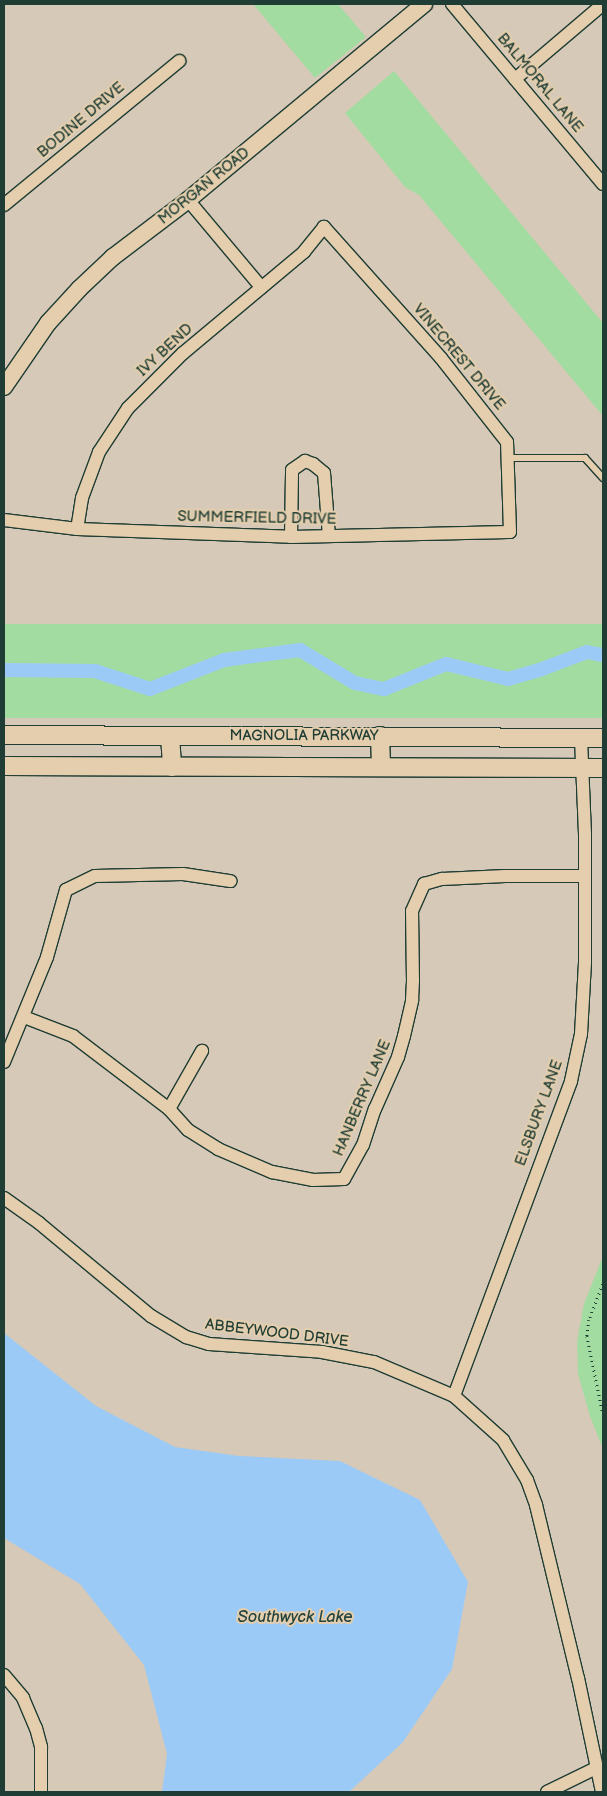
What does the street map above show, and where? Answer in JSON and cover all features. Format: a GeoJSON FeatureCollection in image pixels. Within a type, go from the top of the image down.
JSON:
{"type":"FeatureCollection","features":[{"type":"Feature","properties":{"kind":"main road","name":"MAGNOLIA PARKWAY"},"geometry":{"type":"LineString","coordinates":[[4,735],[603,738]]}},
{"type":"Feature","properties":{"kind":"main road"},"geometry":{"type":"LineString","coordinates":[[170,736],[172,767]]}},
{"type":"Feature","properties":{"kind":"main road"},"geometry":{"type":"LineString","coordinates":[[380,736],[381,767]]}},
{"type":"Feature","properties":{"kind":"main road","name":"MAGNOLIA PARKWAY"},"geometry":{"type":"LineString","coordinates":[[4,766],[603,768]]}},
{"type":"Feature","properties":{"kind":"street","name":"MORGAN ROAD"},"geometry":{"type":"LineString","coordinates":[[5,382],[48,323],[79,289],[113,257],[188,200],[424,4]]}},
{"type":"Feature","properties":{"kind":"street","name":"BALMORAL LANE"},"geometry":{"type":"LineString","coordinates":[[452,4],[603,184]]}},
{"type":"Feature","properties":{"kind":"street"},"geometry":{"type":"LineString","coordinates":[[515,79],[603,4]]}},
{"type":"Feature","properties":{"kind":"street","name":"BODINE DRIVE"},"geometry":{"type":"LineString","coordinates":[[4,205],[179,61]]}},
{"type":"Feature","properties":{"kind":"street"},"geometry":{"type":"LineString","coordinates":[[188,200],[261,288]]}},
{"type":"Feature","properties":{"kind":"street","name":"IVY BEND"},"geometry":{"type":"LineString","coordinates":[[77,530],[82,498],[99,452],[128,408],[183,353],[304,252],[324,227]]}},
{"type":"Feature","properties":{"kind":"street","name":"VINECREST DRIVE"},"geometry":{"type":"LineString","coordinates":[[324,227],[441,358],[507,442],[510,532]]}},
{"type":"Feature","properties":{"kind":"street"},"geometry":{"type":"LineString","coordinates":[[291,537],[292,470],[304,461],[313,464],[324,472],[328,536]]}},
{"type":"Feature","properties":{"kind":"street","name":"SUMMERFIELD DRIVE"},"geometry":{"type":"LineString","coordinates":[[4,520],[77,530],[291,537],[510,532]]}},
{"type":"Feature","properties":{"kind":"street","name":"ELSBURY LANE"},"geometry":{"type":"LineString","coordinates":[[454,1396],[571,1081],[582,1019],[584,876],[581,738]]}},
{"type":"Feature","properties":{"kind":"street"},"geometry":{"type":"LineString","coordinates":[[4,1062],[47,957],[66,890],[95,876],[184,874],[230,881]]}},
{"type":"Feature","properties":{"kind":"street","name":"HANBERRY LANE"},"geometry":{"type":"LineString","coordinates":[[24,1017],[73,1036],[169,1110],[188,1130],[218,1149],[272,1172],[313,1180],[344,1179],[363,1145],[375,1109],[398,1057],[404,1036],[412,1000],[412,911],[424,884],[442,879],[478,877],[584,876]]}},
{"type":"Feature","properties":{"kind":"street"},"geometry":{"type":"LineString","coordinates":[[169,1110],[202,1051]]}},
{"type":"Feature","properties":{"kind":"street","name":"ABBEYWOOD DRIVE"},"geometry":{"type":"LineString","coordinates":[[4,1198],[54,1235],[151,1316],[186,1337],[209,1344],[322,1352],[374,1362],[454,1396],[503,1440],[527,1480],[536,1505],[578,1678],[602,1792]]}},
{"type":"Feature","properties":{"kind":"street"},"geometry":{"type":"LineString","coordinates":[[4,1675],[23,1698],[36,1728],[40,1747],[41,1792]]}},
{"type":"Feature","properties":{"kind":"street"},"geometry":{"type":"LineString","coordinates":[[547,1792],[596,1768]]}},
{"type":"Feature","properties":{"kind":"lane"},"geometry":{"type":"LineString","coordinates":[[508,458],[585,458],[603,478]]}},
{"type":"Feature","properties":{"kind":"path"},"geometry":{"type":"LineString","coordinates":[[603,1284],[589,1320],[587,1336],[603,1414]]}},
{"type":"Feature","properties":{"kind":"green space"},"geometry":{"type":"Polygon","coordinates":[[[253,4],[338,4],[366,37],[315,78],[253,4]]]}},
{"type":"Feature","properties":{"kind":"green space"},"geometry":{"type":"Polygon","coordinates":[[[394,71],[603,323],[603,416],[419,195],[405,187],[345,113],[394,71]]]}},
{"type":"Feature","properties":{"kind":"green space"},"geometry":{"type":"Polygon","coordinates":[[[4,624],[603,624],[603,718],[4,718],[4,624]]]}},
{"type":"Feature","properties":{"kind":"green space"},"geometry":{"type":"Polygon","coordinates":[[[603,1256],[603,1449],[590,1416],[578,1374],[577,1342],[584,1304],[603,1256]]]}},
{"type":"Feature","properties":{"kind":"water","name":"Southwyck Lake"},"geometry":{"type":"Polygon","coordinates":[[[4,1333],[96,1406],[175,1447],[239,1456],[340,1461],[420,1500],[468,1582],[452,1669],[403,1742],[349,1792],[162,1792],[167,1754],[144,1665],[80,1584],[4,1538],[4,1333]]]}},
{"type":"Feature","properties":{"kind":"waterway"},"geometry":{"type":"LineString","coordinates":[[4,670],[95,671],[150,689],[224,660],[300,650],[355,683],[384,689],[446,664],[508,679],[542,669],[587,652],[603,655]]}}]}
